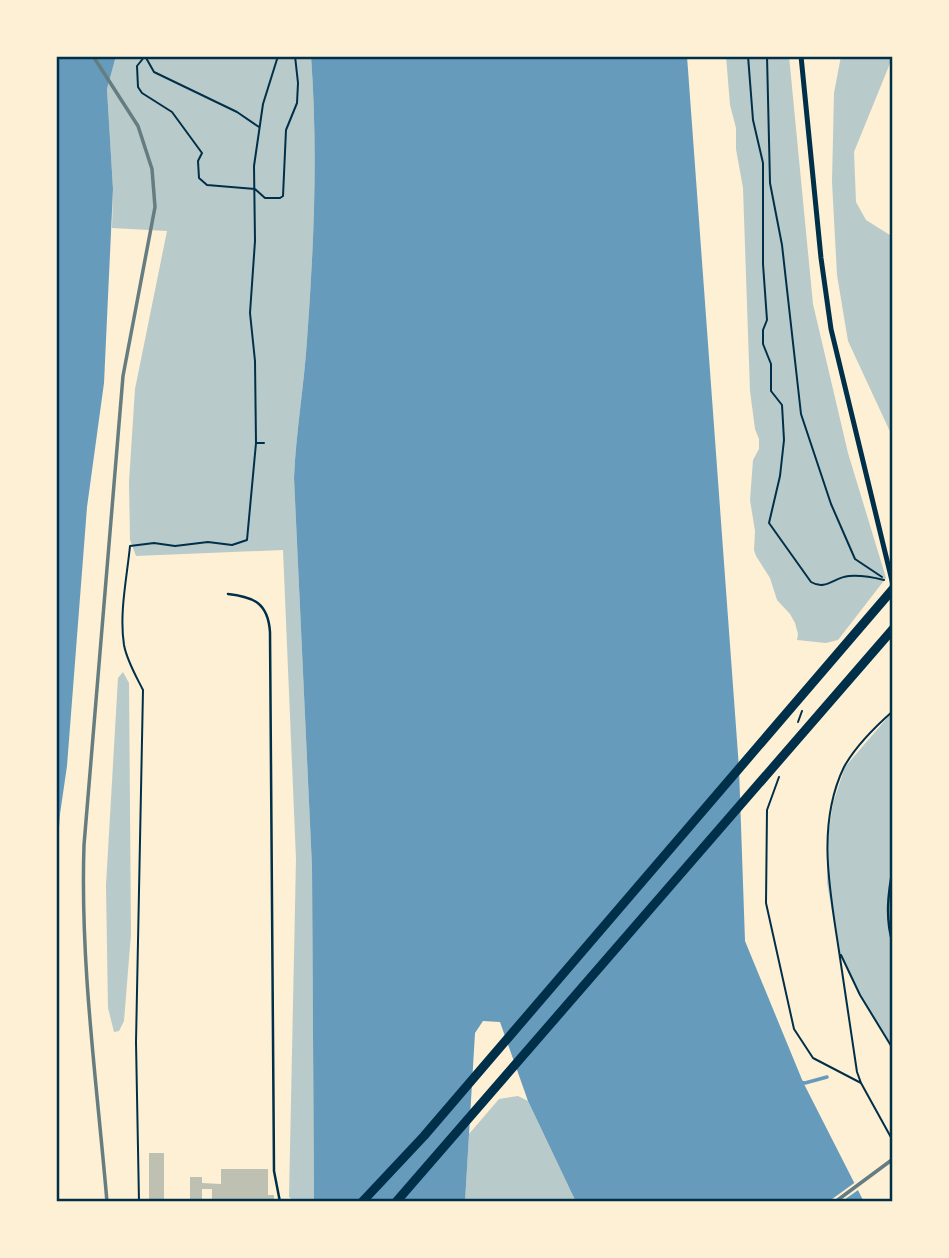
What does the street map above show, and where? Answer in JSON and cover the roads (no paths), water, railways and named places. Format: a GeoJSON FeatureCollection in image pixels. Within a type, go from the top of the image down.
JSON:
{"type":"FeatureCollection","features":[{"type":"Feature","properties":{"kind":"highway"},"geometry":{"type":"LineString","coordinates":[[362,1202],[460,1094],[893,585]]}},
{"type":"Feature","properties":{"kind":"highway"},"geometry":{"type":"LineString","coordinates":[[396,1202],[893,629]]}},
{"type":"Feature","properties":{"kind":"street"},"geometry":{"type":"LineString","coordinates":[[800,56],[831,329],[893,585]]}},
{"type":"Feature","properties":{"kind":"lane"},"geometry":{"type":"LineString","coordinates":[[228,594],[246,596],[258,602],[265,610],[270,632],[274,1171],[280,1202]]}},
{"type":"Feature","properties":{"kind":"lane"},"geometry":{"type":"LineString","coordinates":[[893,868],[888,915],[888,928],[893,944]]}},
{"type":"Feature","properties":{"kind":"water"},"geometry":{"type":"Polygon","coordinates":[[[58,56],[116,56],[107,89],[113,189],[104,383],[87,507],[67,766],[56,867],[58,56]]]}},
{"type":"Feature","properties":{"kind":"water"},"geometry":{"type":"Polygon","coordinates":[[[311,56],[687,56],[739,768],[745,941],[803,1082],[864,1202],[576,1202],[528,1101],[500,1022],[483,1021],[475,1033],[465,1202],[314,1202],[312,867],[294,478],[306,357],[313,233],[315,162],[311,56]]]}},
{"type":"Feature","properties":{"kind":"waterway"},"geometry":{"type":"LineString","coordinates":[[799,1082],[827,1077]]}},
{"type":"Feature","properties":{"kind":"railway"},"geometry":{"type":"LineString","coordinates":[[93,56],[138,126],[152,169],[155,207],[123,376],[84,845],[84,934],[107,1202]]}},
{"type":"Feature","properties":{"kind":"railway"},"geometry":{"type":"LineString","coordinates":[[835,1202],[893,1159]]}}]}
